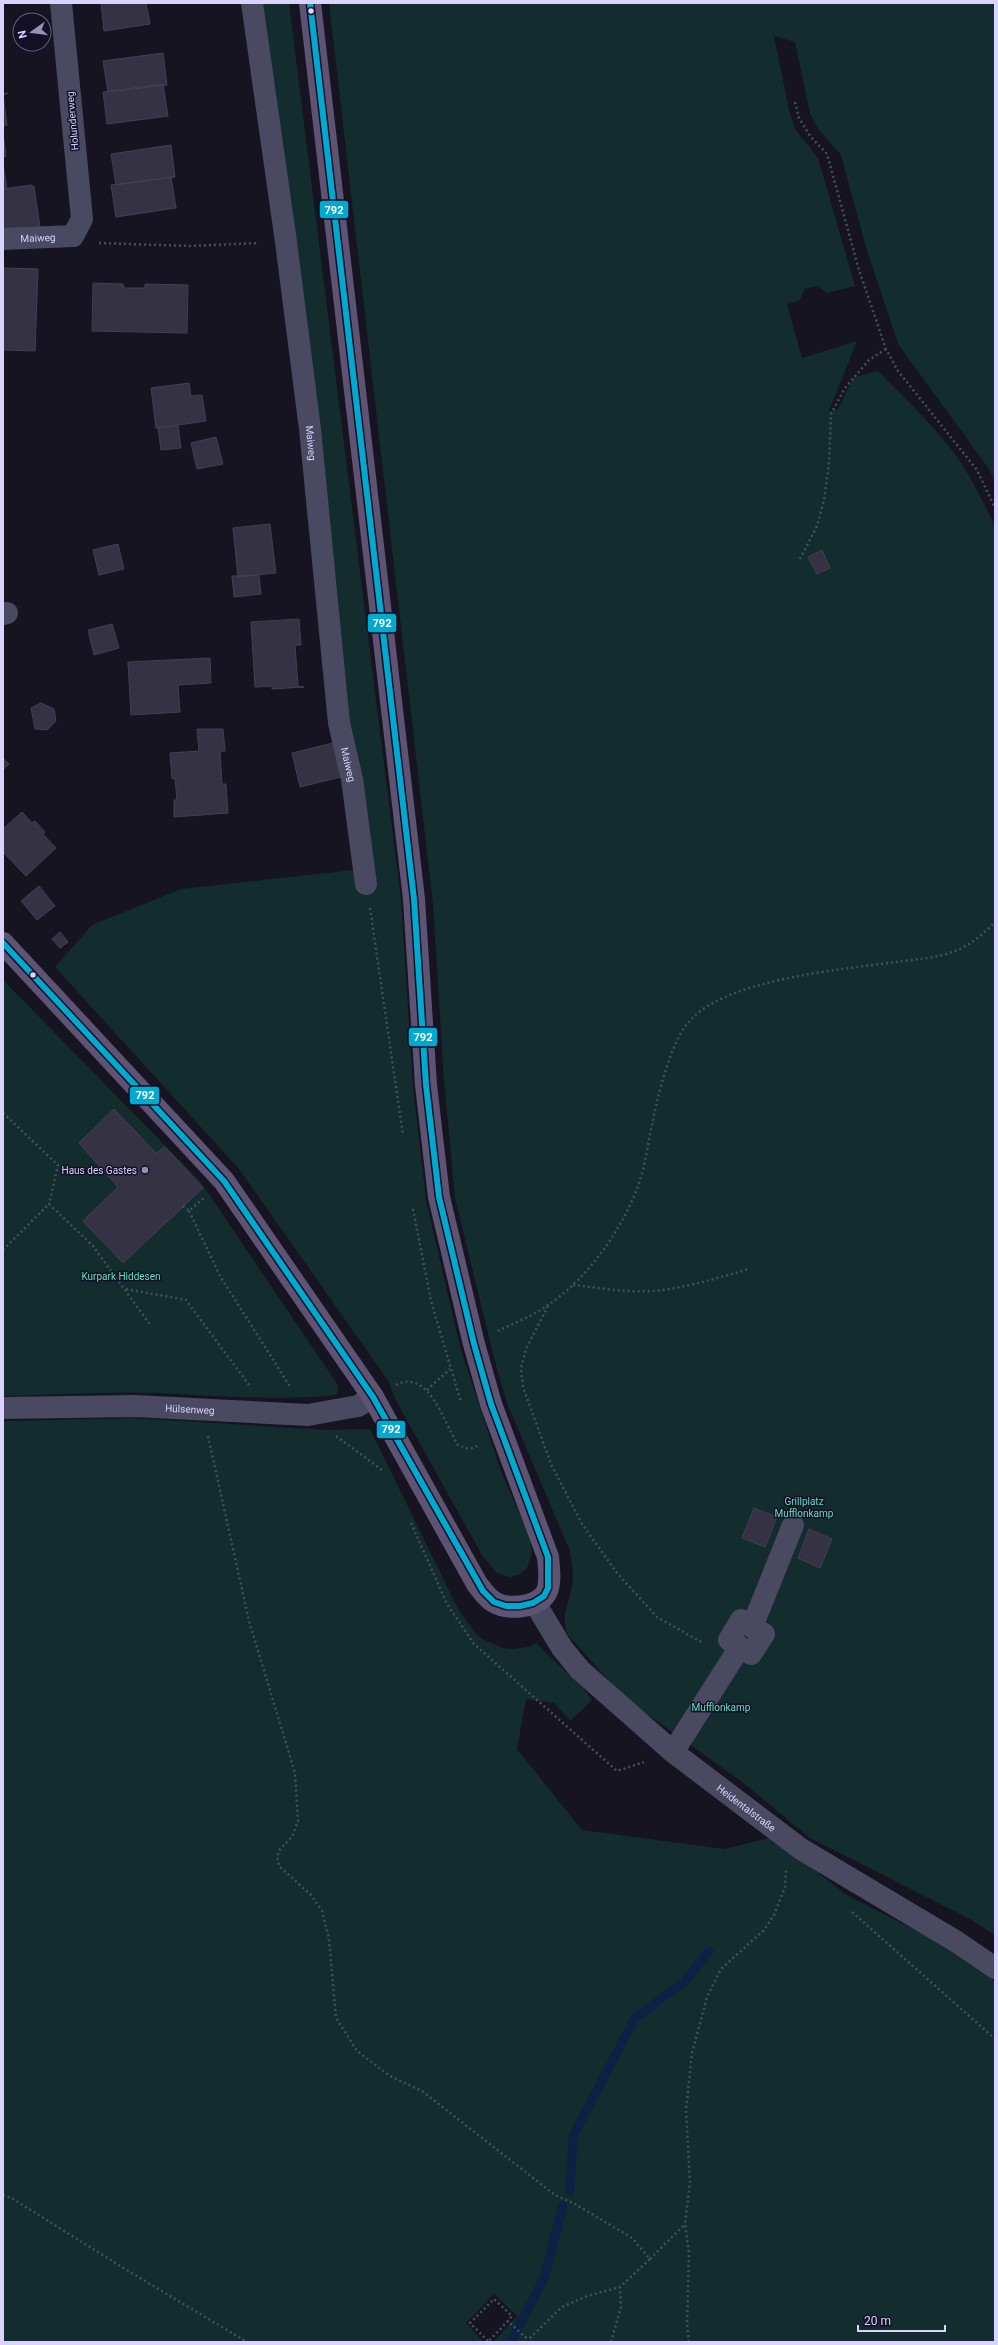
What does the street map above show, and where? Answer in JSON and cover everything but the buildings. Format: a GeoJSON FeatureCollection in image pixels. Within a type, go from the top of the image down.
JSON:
{"type":"FeatureCollection","features":[{"type":"Feature","properties":{"kind":"main road"},"geometry":{"type":"LineString","coordinates":[[3,942],[224,1181],[373,1397],[477,1584],[488,1598],[500,1605],[515,1607],[535,1603],[544,1596],[548,1585],[548,1557],[491,1404],[474,1344],[439,1197],[426,1085],[414,899],[310,3]]}},
{"type":"Feature","properties":{"kind":"street","name":"Holunderweg"},"geometry":{"type":"LineString","coordinates":[[61,3],[82,219],[73,236]]}},
{"type":"Feature","properties":{"kind":"street","name":"Maiweg"},"geometry":{"type":"LineString","coordinates":[[252,3],[286,242],[310,430],[339,723],[352,779],[366,884]]}},
{"type":"Feature","properties":{"kind":"street","name":"Maiweg"},"geometry":{"type":"LineString","coordinates":[[3,239],[73,236]]}},
{"type":"Feature","properties":{"kind":"street","name":"Hülsenweg"},"geometry":{"type":"LineString","coordinates":[[3,1408],[135,1406],[308,1415],[358,1406],[373,1397]]}},
{"type":"Feature","properties":{"kind":"street"},"geometry":{"type":"LineString","coordinates":[[673,1752],[740,1647],[729,1640],[741,1620],[752,1627],[793,1525]]}},
{"type":"Feature","properties":{"kind":"street","name":"Heidentalstraße"},"geometry":{"type":"LineString","coordinates":[[535,1603],[562,1648],[580,1670],[673,1752],[783,1837],[957,1942],[995,1968]]}},
{"type":"Feature","properties":{"kind":"path"},"geometry":{"type":"LineString","coordinates":[[795,102],[799,118],[810,136],[827,154],[859,270],[886,349],[898,371],[977,470],[995,508]]}},
{"type":"Feature","properties":{"kind":"path"},"geometry":{"type":"LineString","coordinates":[[73,236],[95,243],[190,246],[286,242]]}},
{"type":"Feature","properties":{"kind":"path"},"geometry":{"type":"LineString","coordinates":[[800,559],[816,526],[824,500],[831,414],[845,388],[869,360],[886,349]]}},
{"type":"Feature","properties":{"kind":"path"},"geometry":{"type":"LineString","coordinates":[[474,1344],[548,1305],[583,1276],[619,1226],[641,1178],[656,1105],[674,1048],[686,1024],[708,1005],[749,989],[810,974],[934,957],[967,946],[995,923]]}},
{"type":"Feature","properties":{"kind":"path"},"geometry":{"type":"LineString","coordinates":[[3,1113],[58,1165],[49,1204],[3,1250]]}},
{"type":"Feature","properties":{"kind":"path"},"geometry":{"type":"LineString","coordinates":[[189,1211],[209,1192]]}},
{"type":"Feature","properties":{"kind":"path"},"geometry":{"type":"LineString","coordinates":[[49,1204],[93,1246],[126,1289],[151,1326]]}},
{"type":"Feature","properties":{"kind":"path"},"geometry":{"type":"LineString","coordinates":[[182,1206],[189,1211],[220,1276],[308,1415]]}},
{"type":"Feature","properties":{"kind":"path"},"geometry":{"type":"LineString","coordinates":[[572,1285],[631,1291],[661,1290],[693,1284],[749,1269]]}},
{"type":"Feature","properties":{"kind":"path"},"geometry":{"type":"LineString","coordinates":[[126,1289],[186,1300],[270,1413]]}},
{"type":"Feature","properties":{"kind":"path"},"geometry":{"type":"LineString","coordinates":[[548,1305],[526,1348],[521,1368],[523,1387],[550,1464],[582,1524],[617,1573],[657,1617],[698,1639]]}},
{"type":"Feature","properties":{"kind":"path"},"geometry":{"type":"LineString","coordinates":[[427,1390],[450,1369]]}},
{"type":"Feature","properties":{"kind":"path"},"geometry":{"type":"LineString","coordinates":[[373,1397],[402,1382],[419,1382],[427,1390],[458,1445],[467,1449],[474,1448],[479,1444]]}},
{"type":"Feature","properties":{"kind":"path"},"geometry":{"type":"LineString","coordinates":[[202,1409],[249,1622],[295,1773],[298,1822],[292,1837],[280,1849],[277,1856],[279,1866],[310,1895],[322,1911],[329,1939],[336,2018],[357,2051],[390,2076],[422,2091],[555,2195],[575,2204],[632,2238],[650,2259]]}},
{"type":"Feature","properties":{"kind":"path"},"geometry":{"type":"LineString","coordinates":[[689,2342],[689,2254],[685,2224],[690,2182],[686,2110],[692,2053],[707,1997],[721,1969],[764,1930],[774,1915],[785,1887],[786,1864],[783,1837]]}},
{"type":"Feature","properties":{"kind":"path"},"geometry":{"type":"LineString","coordinates":[[851,1910],[995,2039]]}},
{"type":"Feature","properties":{"kind":"path"},"geometry":{"type":"LineString","coordinates":[[3,2195],[13,2199],[246,2342]]}},
{"type":"Feature","properties":{"kind":"path"},"geometry":{"type":"LineString","coordinates":[[508,2321],[525,2337],[530,2338],[562,2307],[586,2296],[620,2287],[685,2224]]}},
{"type":"Feature","properties":{"kind":"path"},"geometry":{"type":"LineString","coordinates":[[611,2342],[621,2307],[620,2287]]}},
{"type":"Feature","properties":{"kind":"path"},"geometry":{"type":"LineString","coordinates":[[494,2299],[512,2316],[488,2342],[470,2323],[494,2299]]}},
{"type":"Feature","properties":{"kind":"green space"},"geometry":{"type":"Polygon","coordinates":[[[260,3],[289,3],[401,900],[413,1086],[426,1200],[460,1347],[501,1471],[530,1538],[532,1553],[527,1568],[519,1575],[509,1577],[497,1573],[482,1555],[394,1397],[389,1382],[239,1169],[55,967],[92,925],[181,889],[372,868],[348,729],[260,3]]]}},
{"type":"Feature","properties":{"kind":"green space"},"geometry":{"type":"Polygon","coordinates":[[[329,3],[995,3],[995,481],[989,469],[898,344],[867,251],[841,155],[818,129],[810,113],[795,42],[774,36],[789,110],[795,129],[818,158],[855,286],[827,293],[817,286],[805,289],[799,301],[787,304],[802,358],[857,341],[829,411],[838,409],[854,377],[878,371],[925,419],[958,458],[995,526],[995,1935],[968,1918],[810,1838],[742,1782],[633,1704],[612,1684],[568,1635],[565,1616],[573,1582],[570,1551],[507,1403],[494,1358],[455,1198],[444,1081],[433,904],[329,3]]]}},
{"type":"Feature","properties":{"kind":"green space","name":"Kurpark Hiddesen"},"geometry":{"type":"Polygon","coordinates":[[[3,980],[200,1181],[338,1385],[337,1395],[270,1398],[119,1392],[3,1396],[3,980]]]}},
{"type":"Feature","properties":{"kind":"green space"},"geometry":{"type":"Polygon","coordinates":[[[135,1418],[327,1430],[370,1429],[458,1609],[477,1635],[484,1640],[503,1648],[513,1649],[528,1647],[536,1643],[582,1687],[592,1700],[570,1721],[554,1703],[526,1699],[517,1749],[582,1830],[724,1849],[773,1837],[845,1894],[952,1949],[995,1981],[995,2342],[493,2342],[517,2316],[494,2294],[466,2323],[484,2342],[3,2342],[3,1421],[135,1418]]]}},
{"type":"Feature","properties":{"kind":"waterway"},"geometry":{"type":"LineString","coordinates":[[570,2191],[573,2136],[635,2018],[685,1981],[709,1951]]}},
{"type":"Feature","properties":{"kind":"waterway"},"geometry":{"type":"LineString","coordinates":[[511,2342],[544,2278],[563,2206]]}},
{"type":"Feature","properties":{"kind":"transit line","name":"792"},"geometry":{"type":"LineString","coordinates":[[3,943],[224,1181],[373,1397],[483,1591],[494,1602],[506,1606],[520,1606],[533,1603],[544,1596],[548,1588],[548,1557],[491,1404],[474,1344],[439,1197],[426,1085],[414,899],[310,3]]}},
{"type":"Feature","properties":{"kind":"place","name":"Haus des Gastes"},"geometry":{"type":"Point","coordinates":[145,1170]}},
{"type":"Feature","properties":{"kind":"park label","name":"Grillplatz Mufflonkamp"},"geometry":{"type":"Point","coordinates":[804,1506]}},
{"type":"Feature","properties":{"kind":"park label","name":"Mufflonkamp"},"geometry":{"type":"Point","coordinates":[721,1707]}}]}
